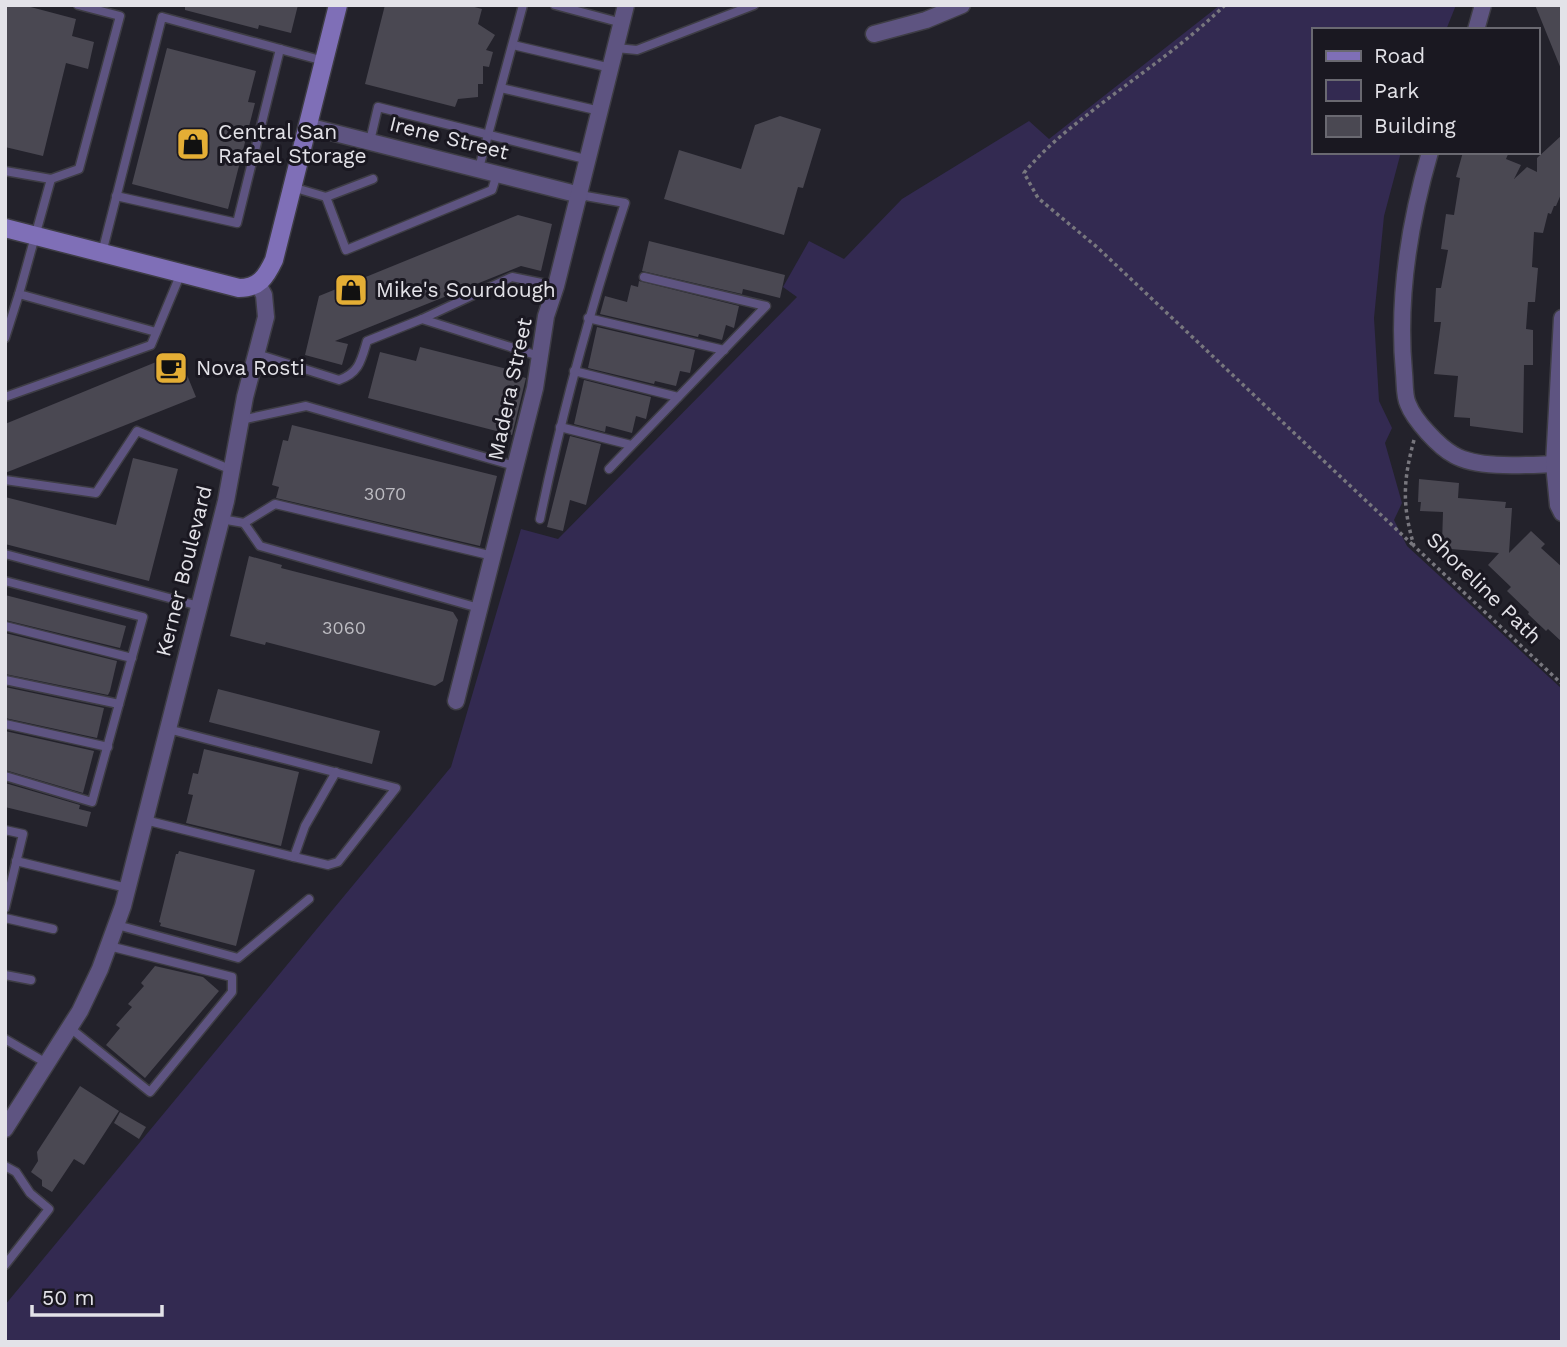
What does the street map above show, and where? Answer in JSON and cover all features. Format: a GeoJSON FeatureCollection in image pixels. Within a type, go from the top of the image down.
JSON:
{"type":"FeatureCollection","features":[{"type":"Feature","properties":{"kind":"street"},"geometry":{"type":"LineString","coordinates":[[5,228],[239,288],[258,284],[265,278],[274,260],[338,5]]}},
{"type":"Feature","properties":{"kind":"street","name":"Madera Street"},"geometry":{"type":"LineString","coordinates":[[457,701],[535,388],[546,316],[580,195],[626,5]]}},
{"type":"Feature","properties":{"kind":"street"},"geometry":{"type":"LineString","coordinates":[[874,34],[926,20],[962,5]]}},
{"type":"Feature","properties":{"kind":"street"},"geometry":{"type":"LineString","coordinates":[[1477,28],[1483,5]]}},
{"type":"Feature","properties":{"kind":"street","name":"Irene Street"},"geometry":{"type":"LineString","coordinates":[[307,126],[580,195]]}},
{"type":"Feature","properties":{"kind":"street"},"geometry":{"type":"LineString","coordinates":[[1429,154],[1416,203],[1406,260],[1401,339],[1407,404],[1431,437],[1455,456],[1498,466],[1553,464]]}},
{"type":"Feature","properties":{"kind":"street","name":"Kerner Boulevard"},"geometry":{"type":"LineString","coordinates":[[5,1129],[48,1064],[90,992],[117,925],[221,519],[266,317],[267,305],[258,284]]}},
{"type":"Feature","properties":{"kind":"street"},"geometry":{"type":"LineString","coordinates":[[1562,318],[1553,464],[1562,513]]}},
{"type":"Feature","properties":{"kind":"lane"},"geometry":{"type":"LineString","coordinates":[[5,171],[51,179],[79,169],[120,16],[78,5]]}},
{"type":"Feature","properties":{"kind":"lane"},"geometry":{"type":"LineString","coordinates":[[478,168],[523,5]]}},
{"type":"Feature","properties":{"kind":"lane"},"geometry":{"type":"LineString","coordinates":[[555,5],[622,23]]}},
{"type":"Feature","properties":{"kind":"lane"},"geometry":{"type":"LineString","coordinates":[[616,48],[637,50],[754,5]]}},
{"type":"Feature","properties":{"kind":"lane"},"geometry":{"type":"LineString","coordinates":[[102,253],[162,16],[324,61]]}},
{"type":"Feature","properties":{"kind":"lane"},"geometry":{"type":"LineString","coordinates":[[513,45],[611,68]]}},
{"type":"Feature","properties":{"kind":"lane"},"geometry":{"type":"LineString","coordinates":[[116,196],[237,223],[281,49]]}},
{"type":"Feature","properties":{"kind":"lane"},"geometry":{"type":"LineString","coordinates":[[501,88],[601,111]]}},
{"type":"Feature","properties":{"kind":"lane"},"geometry":{"type":"LineString","coordinates":[[370,141],[378,107],[589,160]]}},
{"type":"Feature","properties":{"kind":"lane"},"geometry":{"type":"LineString","coordinates":[[326,197],[346,250],[492,190],[498,173]]}},
{"type":"Feature","properties":{"kind":"lane"},"geometry":{"type":"LineString","coordinates":[[5,338],[51,179]]}},
{"type":"Feature","properties":{"kind":"lane"},"geometry":{"type":"LineString","coordinates":[[292,187],[326,197],[373,179]]}},
{"type":"Feature","properties":{"kind":"lane"},"geometry":{"type":"LineString","coordinates":[[540,519],[560,427],[589,318],[625,203],[580,195]]}},
{"type":"Feature","properties":{"kind":"lane"},"geometry":{"type":"LineString","coordinates":[[5,397],[151,345],[181,273]]}},
{"type":"Feature","properties":{"kind":"lane"},"geometry":{"type":"LineString","coordinates":[[257,354],[339,380],[351,376],[359,367],[367,341],[512,277],[556,286]]}},
{"type":"Feature","properties":{"kind":"lane"},"geometry":{"type":"LineString","coordinates":[[609,469],[766,306],[644,277]]}},
{"type":"Feature","properties":{"kind":"lane"},"geometry":{"type":"LineString","coordinates":[[19,294],[156,332]]}},
{"type":"Feature","properties":{"kind":"lane"},"geometry":{"type":"LineString","coordinates":[[589,318],[724,350]]}},
{"type":"Feature","properties":{"kind":"lane"},"geometry":{"type":"LineString","coordinates":[[422,319],[540,356]]}},
{"type":"Feature","properties":{"kind":"lane"},"geometry":{"type":"LineString","coordinates":[[575,371],[678,397]]}},
{"type":"Feature","properties":{"kind":"lane"},"geometry":{"type":"LineString","coordinates":[[241,420],[306,406],[515,466]]}},
{"type":"Feature","properties":{"kind":"lane"},"geometry":{"type":"LineString","coordinates":[[560,427],[631,446]]}},
{"type":"Feature","properties":{"kind":"lane"},"geometry":{"type":"LineString","coordinates":[[5,480],[96,493],[137,431],[232,470]]}},
{"type":"Feature","properties":{"kind":"lane"},"geometry":{"type":"LineString","coordinates":[[221,519],[244,523],[275,504],[493,556]]}},
{"type":"Feature","properties":{"kind":"lane"},"geometry":{"type":"LineString","coordinates":[[244,523],[260,546],[480,608]]}},
{"type":"Feature","properties":{"kind":"lane"},"geometry":{"type":"LineString","coordinates":[[5,554],[199,606]]}},
{"type":"Feature","properties":{"kind":"lane"},"geometry":{"type":"LineString","coordinates":[[5,581],[144,617],[92,802],[5,776]]}},
{"type":"Feature","properties":{"kind":"lane"},"geometry":{"type":"LineString","coordinates":[[5,626],[132,657]]}},
{"type":"Feature","properties":{"kind":"lane"},"geometry":{"type":"LineString","coordinates":[[5,680],[119,704]]}},
{"type":"Feature","properties":{"kind":"lane"},"geometry":{"type":"LineString","coordinates":[[5,724],[107,747]]}},
{"type":"Feature","properties":{"kind":"lane"},"geometry":{"type":"LineString","coordinates":[[145,820],[328,865],[338,862],[396,788],[168,729]]}},
{"type":"Feature","properties":{"kind":"lane"},"geometry":{"type":"LineString","coordinates":[[294,857],[305,826],[336,772]]}},
{"type":"Feature","properties":{"kind":"lane"},"geometry":{"type":"LineString","coordinates":[[5,830],[23,834],[5,908]]}},
{"type":"Feature","properties":{"kind":"lane"},"geometry":{"type":"LineString","coordinates":[[16,861],[127,888]]}},
{"type":"Feature","properties":{"kind":"lane"},"geometry":{"type":"LineString","coordinates":[[117,925],[238,958],[309,899]]}},
{"type":"Feature","properties":{"kind":"lane"},"geometry":{"type":"LineString","coordinates":[[5,918],[53,929]]}},
{"type":"Feature","properties":{"kind":"lane"},"geometry":{"type":"LineString","coordinates":[[70,1028],[150,1092],[232,992],[232,977],[109,946]]}},
{"type":"Feature","properties":{"kind":"lane"},"geometry":{"type":"LineString","coordinates":[[5,975],[32,980]]}},
{"type":"Feature","properties":{"kind":"lane"},"geometry":{"type":"LineString","coordinates":[[5,1039],[48,1064]]}},
{"type":"Feature","properties":{"kind":"lane"},"geometry":{"type":"LineString","coordinates":[[5,1166],[16,1172],[30,1193],[49,1209],[5,1265]]}},
{"type":"Feature","properties":{"kind":"path"},"geometry":{"type":"LineString","coordinates":[[1225,5],[1203,26],[1058,139],[1038,156],[1024,173],[1038,198],[1098,248],[1415,546]]}},
{"type":"Feature","properties":{"kind":"path","name":"Shoreline Path"},"geometry":{"type":"LineString","coordinates":[[1420,421],[1405,471],[1405,516],[1415,546],[1562,684]]}},
{"type":"Feature","properties":{"kind":"green space"},"geometry":{"type":"Polygon","coordinates":[[[1220,5],[1456,5],[1447,28],[1312,28],[1312,154],[1400,154],[1384,216],[1374,318],[1379,401],[1392,428],[1385,443],[1402,503],[1394,520],[1407,546],[1562,689],[1562,1342],[5,1342],[5,1305],[451,767],[521,529],[558,539],[797,297],[783,287],[809,241],[844,259],[902,199],[1029,121],[1049,139],[1220,5]]]}},
{"type":"Feature","properties":{"kind":"building"},"geometry":{"type":"Polygon","coordinates":[[[7,5],[23,5],[76,19],[72,36],[94,42],[88,69],[66,63],[43,156],[5,147],[7,5]]]}},
{"type":"Feature","properties":{"kind":"building"},"geometry":{"type":"Polygon","coordinates":[[[185,5],[298,5],[291,33],[259,25],[258,29],[185,10],[185,5]]]}},
{"type":"Feature","properties":{"kind":"building"},"geometry":{"type":"Polygon","coordinates":[[[385,5],[467,5],[482,9],[478,24],[495,35],[486,50],[493,52],[489,67],[483,66],[483,84],[478,84],[478,97],[458,99],[455,107],[365,84],[385,5]]]}},
{"type":"Feature","properties":{"kind":"building"},"geometry":{"type":"Polygon","coordinates":[[[1535,5],[1562,5],[1561,69],[1535,5]]]}},
{"type":"Feature","properties":{"kind":"building","name":"Central San Rafael Storage"},"geometry":{"type":"Polygon","coordinates":[[[167,48],[256,71],[248,102],[255,103],[228,209],[132,184],[167,48]]]}},
{"type":"Feature","properties":{"kind":"building"},"geometry":{"type":"Polygon","coordinates":[[[780,116],[821,129],[803,188],[798,187],[784,235],[664,199],[679,150],[741,169],[755,125],[780,116]]]}},
{"type":"Feature","properties":{"kind":"building"},"geometry":{"type":"Polygon","coordinates":[[[1562,135],[1562,192],[1551,214],[1548,213],[1543,233],[1534,232],[1532,267],[1538,268],[1535,302],[1528,302],[1526,329],[1533,330],[1533,365],[1524,365],[1523,433],[1470,426],[1470,418],[1454,417],[1458,376],[1434,374],[1441,322],[1434,322],[1436,288],[1441,288],[1448,250],[1441,249],[1446,214],[1454,215],[1460,178],[1456,177],[1462,154],[1508,154],[1506,159],[1521,165],[1514,179],[1527,167],[1537,172],[1537,158],[1562,135]]]}},
{"type":"Feature","properties":{"kind":"building"},"geometry":{"type":"Polygon","coordinates":[[[518,215],[552,224],[541,271],[521,266],[335,341],[348,344],[342,365],[305,355],[319,296],[518,215]]]}},
{"type":"Feature","properties":{"kind":"building"},"geometry":{"type":"Polygon","coordinates":[[[649,241],[785,275],[780,298],[743,289],[742,294],[642,271],[649,241]]]}},
{"type":"Feature","properties":{"kind":"building"},"geometry":{"type":"Polygon","coordinates":[[[639,281],[739,306],[734,328],[726,325],[722,340],[600,314],[605,296],[627,302],[631,285],[638,287],[639,281]]]}},
{"type":"Feature","properties":{"kind":"building"},"geometry":{"type":"Polygon","coordinates":[[[597,327],[695,350],[690,373],[680,371],[676,386],[655,381],[654,384],[588,368],[597,327]]]}},
{"type":"Feature","properties":{"kind":"building"},"geometry":{"type":"Polygon","coordinates":[[[420,347],[515,371],[514,375],[526,378],[512,435],[368,398],[380,352],[416,361],[420,347]]]}},
{"type":"Feature","properties":{"kind":"building"},"geometry":{"type":"Polygon","coordinates":[[[178,353],[196,397],[5,473],[5,424],[178,353]]]}},
{"type":"Feature","properties":{"kind":"building"},"geometry":{"type":"Polygon","coordinates":[[[584,380],[651,397],[646,419],[636,416],[632,433],[606,426],[605,432],[574,424],[584,380]]]}},
{"type":"Feature","properties":{"kind":"building"},"geometry":{"type":"Polygon","coordinates":[[[292,425],[497,476],[480,546],[276,498],[279,487],[272,485],[283,440],[288,441],[292,425]]]}},
{"type":"Feature","properties":{"kind":"building"},"geometry":{"type":"Polygon","coordinates":[[[570,436],[601,444],[586,505],[570,500],[563,531],[547,527],[570,436]]]}},
{"type":"Feature","properties":{"kind":"building"},"geometry":{"type":"Polygon","coordinates":[[[133,458],[178,469],[149,581],[5,544],[5,497],[116,525],[133,458]]]}},
{"type":"Feature","properties":{"kind":"building"},"geometry":{"type":"Polygon","coordinates":[[[1419,479],[1459,483],[1458,498],[1506,502],[1505,508],[1512,508],[1509,553],[1531,531],[1545,544],[1541,548],[1562,567],[1562,642],[1528,614],[1507,591],[1511,587],[1488,565],[1499,553],[1451,549],[1449,544],[1442,543],[1443,512],[1420,511],[1419,479]]]}},
{"type":"Feature","properties":{"kind":"building"},"geometry":{"type":"Polygon","coordinates":[[[249,556],[282,565],[281,568],[453,612],[458,620],[443,681],[435,686],[266,642],[265,645],[230,636],[249,556]]]}},
{"type":"Feature","properties":{"kind":"building"},"geometry":{"type":"Polygon","coordinates":[[[5,595],[126,626],[120,648],[5,620],[5,595]]]}},
{"type":"Feature","properties":{"kind":"building"},"geometry":{"type":"Polygon","coordinates":[[[5,633],[117,661],[108,695],[5,674],[5,633]]]}},
{"type":"Feature","properties":{"kind":"building"},"geometry":{"type":"Polygon","coordinates":[[[5,687],[104,708],[97,738],[5,718],[5,687]]]}},
{"type":"Feature","properties":{"kind":"building"},"geometry":{"type":"Polygon","coordinates":[[[218,689],[380,731],[372,764],[209,722],[218,689]]]}},
{"type":"Feature","properties":{"kind":"building"},"geometry":{"type":"Polygon","coordinates":[[[5,731],[94,751],[83,793],[5,770],[5,731]]]}},
{"type":"Feature","properties":{"kind":"building"},"geometry":{"type":"Polygon","coordinates":[[[204,749],[299,772],[281,846],[186,823],[193,795],[188,794],[193,773],[198,774],[204,749]]]}},
{"type":"Feature","properties":{"kind":"building"},"geometry":{"type":"Polygon","coordinates":[[[5,783],[80,805],[79,809],[91,812],[87,827],[5,807],[5,783]]]}},
{"type":"Feature","properties":{"kind":"building"},"geometry":{"type":"Polygon","coordinates":[[[179,851],[255,870],[236,946],[160,926],[176,854],[179,851]]]}},
{"type":"Feature","properties":{"kind":"building"},"geometry":{"type":"Polygon","coordinates":[[[155,966],[203,977],[219,991],[145,1078],[106,1045],[120,1028],[116,1025],[132,1007],[128,1004],[144,986],[141,983],[155,966]]]}},
{"type":"Feature","properties":{"kind":"building"},"geometry":{"type":"Polygon","coordinates":[[[80,1086],[119,1111],[84,1165],[74,1159],[52,1192],[42,1186],[42,1180],[31,1172],[38,1161],[37,1152],[80,1086]]]}},
{"type":"Feature","properties":{"kind":"building"},"geometry":{"type":"Polygon","coordinates":[[[120,1112],[146,1127],[139,1139],[114,1123],[120,1112]]]}},
{"type":"Feature","properties":{"kind":"place","name":"Central San Rafael Storage"},"geometry":{"type":"Point","coordinates":[193,144]}},
{"type":"Feature","properties":{"kind":"place","name":"Mike's Sourdough"},"geometry":{"type":"Point","coordinates":[351,290]}},
{"type":"Feature","properties":{"kind":"place","name":"Nova Rosti"},"geometry":{"type":"Point","coordinates":[171,368]}}]}
